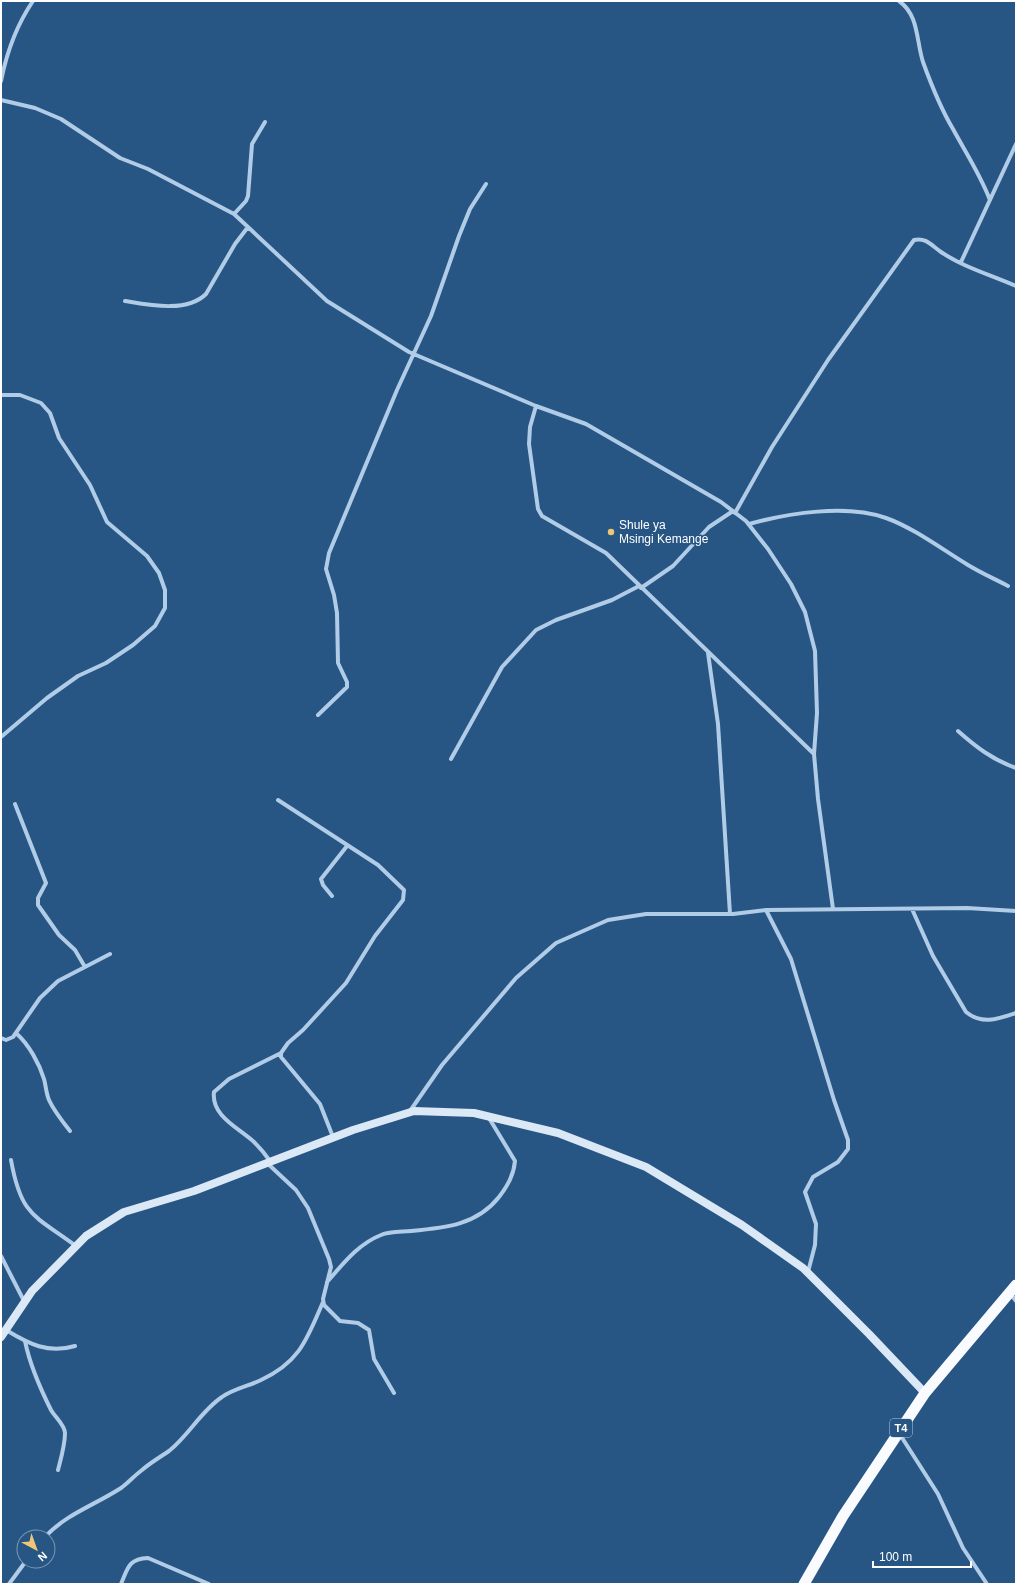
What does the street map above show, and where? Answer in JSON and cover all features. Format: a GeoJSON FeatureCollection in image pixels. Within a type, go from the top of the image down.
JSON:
{"type":"FeatureCollection","features":[{"type":"Feature","properties":{"kind":"highway","name":"T4"},"geometry":{"type":"LineString","coordinates":[[804,1584],[843,1516],[925,1393],[1014,1293]]}},
{"type":"Feature","properties":{"kind":"main road"},"geometry":{"type":"LineString","coordinates":[[3,1334],[32,1291],[76,1246],[86,1236],[124,1212],[194,1191],[333,1137],[414,1111],[474,1113],[558,1133],[646,1167],[742,1225],[808,1273],[925,1393]]}},
{"type":"Feature","properties":{"kind":"street"},"geometry":{"type":"LineString","coordinates":[[1,80],[14,33],[21,18],[34,1]]}},
{"type":"Feature","properties":{"kind":"street"},"geometry":{"type":"LineString","coordinates":[[899,1],[909,9],[914,22],[923,61],[934,89],[952,128],[982,179],[990,200]]}},
{"type":"Feature","properties":{"kind":"street"},"geometry":{"type":"LineString","coordinates":[[1,100],[35,108],[61,119],[120,158],[148,169],[234,214],[327,301],[413,354],[536,406],[586,424],[734,512],[749,524],[768,549],[791,584],[805,612],[814,651],[816,713],[814,754],[818,799],[833,910]]}},
{"type":"Feature","properties":{"kind":"street"},"geometry":{"type":"LineString","coordinates":[[234,214],[246,202],[248,196],[252,144],[265,122]]}},
{"type":"Feature","properties":{"kind":"street"},"geometry":{"type":"LineString","coordinates":[[961,262],[1016,144]]}},
{"type":"Feature","properties":{"kind":"street"},"geometry":{"type":"LineString","coordinates":[[318,715],[347,687],[347,682],[338,663],[337,613],[334,595],[326,569],[329,553],[413,354],[431,316],[458,236],[470,209],[486,184]]}},
{"type":"Feature","properties":{"kind":"street"},"geometry":{"type":"LineString","coordinates":[[125,301],[160,306],[193,302],[200,299],[206,294],[238,239],[248,227]]}},
{"type":"Feature","properties":{"kind":"street"},"geometry":{"type":"LineString","coordinates":[[451,759],[502,667],[536,630],[556,620],[612,600],[640,587],[673,566],[709,527],[734,512],[772,447],[828,360],[914,240],[920,239],[927,241],[942,253],[1016,286]]}},
{"type":"Feature","properties":{"kind":"street"},"geometry":{"type":"LineString","coordinates":[[1,395],[20,395],[41,403],[50,413],[59,438],[90,485],[107,522],[147,556],[160,573],[165,590],[165,608],[155,626],[133,645],[106,663],[71,680],[46,698],[1,737]]}},
{"type":"Feature","properties":{"kind":"street"},"geometry":{"type":"LineString","coordinates":[[536,406],[530,427],[530,444],[538,509],[542,516],[606,553],[814,754]]}},
{"type":"Feature","properties":{"kind":"street"},"geometry":{"type":"LineString","coordinates":[[749,524],[767,519],[810,512],[856,512],[886,518],[935,544],[969,566],[1008,586]]}},
{"type":"Feature","properties":{"kind":"street"},"geometry":{"type":"LineString","coordinates":[[708,653],[718,724],[730,914]]}},
{"type":"Feature","properties":{"kind":"street"},"geometry":{"type":"LineString","coordinates":[[958,732],[1000,762],[1016,768]]}},
{"type":"Feature","properties":{"kind":"street"},"geometry":{"type":"LineString","coordinates":[[55,1529],[76,1511],[94,1504],[122,1487],[141,1470],[170,1450],[184,1437],[210,1406],[223,1396],[275,1374],[292,1360],[302,1346],[323,1302],[331,1267],[330,1259],[308,1208],[296,1190],[268,1162],[254,1143],[225,1119],[215,1107],[213,1098],[214,1092],[229,1079],[281,1053],[288,1043],[303,1030],[346,983],[375,936],[403,900],[404,890],[400,884],[378,866],[278,800]]}},
{"type":"Feature","properties":{"kind":"street"},"geometry":{"type":"LineString","coordinates":[[15,804],[46,884],[36,901],[38,906],[59,935],[75,950],[85,967]]}},
{"type":"Feature","properties":{"kind":"street"},"geometry":{"type":"LineString","coordinates":[[332,896],[323,885],[321,879],[347,846]]}},
{"type":"Feature","properties":{"kind":"street"},"geometry":{"type":"LineString","coordinates":[[409,1113],[442,1065],[516,978],[556,944],[608,920],[646,914],[730,914],[766,910],[967,908],[1016,911]]}},
{"type":"Feature","properties":{"kind":"street"},"geometry":{"type":"LineString","coordinates":[[912,909],[933,956],[966,1012],[973,1018],[986,1020],[1016,1013]]}},
{"type":"Feature","properties":{"kind":"street"},"geometry":{"type":"LineString","coordinates":[[766,910],[792,959],[834,1100],[848,1140],[848,1149],[838,1162],[813,1177],[805,1192],[816,1224],[815,1245],[808,1273]]}},
{"type":"Feature","properties":{"kind":"street"},"geometry":{"type":"LineString","coordinates":[[1,1038],[6,1040],[17,1034],[45,994],[58,980],[110,954]]}},
{"type":"Feature","properties":{"kind":"street"},"geometry":{"type":"LineString","coordinates":[[17,1034],[27,1045],[36,1060],[43,1076],[49,1100],[54,1111],[70,1131]]}},
{"type":"Feature","properties":{"kind":"street"},"geometry":{"type":"LineString","coordinates":[[281,1053],[281,1057],[320,1104],[333,1137]]}},
{"type":"Feature","properties":{"kind":"street"},"geometry":{"type":"LineString","coordinates":[[327,1282],[363,1244],[382,1234],[435,1229],[474,1219],[490,1208],[510,1180],[515,1161],[488,1116]]}},
{"type":"Feature","properties":{"kind":"street"},"geometry":{"type":"LineString","coordinates":[[11,1160],[18,1191],[30,1212],[40,1222],[76,1246]]}},
{"type":"Feature","properties":{"kind":"street"},"geometry":{"type":"LineString","coordinates":[[1,1256],[24,1301]]}},
{"type":"Feature","properties":{"kind":"street"},"geometry":{"type":"LineString","coordinates":[[323,1302],[340,1321],[358,1323],[369,1330],[374,1359],[394,1393]]}},
{"type":"Feature","properties":{"kind":"street"},"geometry":{"type":"LineString","coordinates":[[3,1334],[45,1349],[59,1350],[75,1346]]}},
{"type":"Feature","properties":{"kind":"street"},"geometry":{"type":"LineString","coordinates":[[25,1341],[29,1361],[34,1374],[52,1410],[65,1430],[64,1445],[58,1470]]}},
{"type":"Feature","properties":{"kind":"street"},"geometry":{"type":"LineString","coordinates":[[899,1432],[938,1494],[963,1548],[987,1584]]}},
{"type":"Feature","properties":{"kind":"street"},"geometry":{"type":"LineString","coordinates":[[121,1584],[130,1564],[139,1558],[148,1558],[209,1584]]}},
{"type":"Feature","properties":{"kind":"street"},"geometry":{"type":"LineString","coordinates":[[9,1584],[20,1569]]}},
{"type":"Feature","properties":{"kind":"place","name":"Shule ya Msingi Kemange"},"geometry":{"type":"Point","coordinates":[611,532]}}]}
